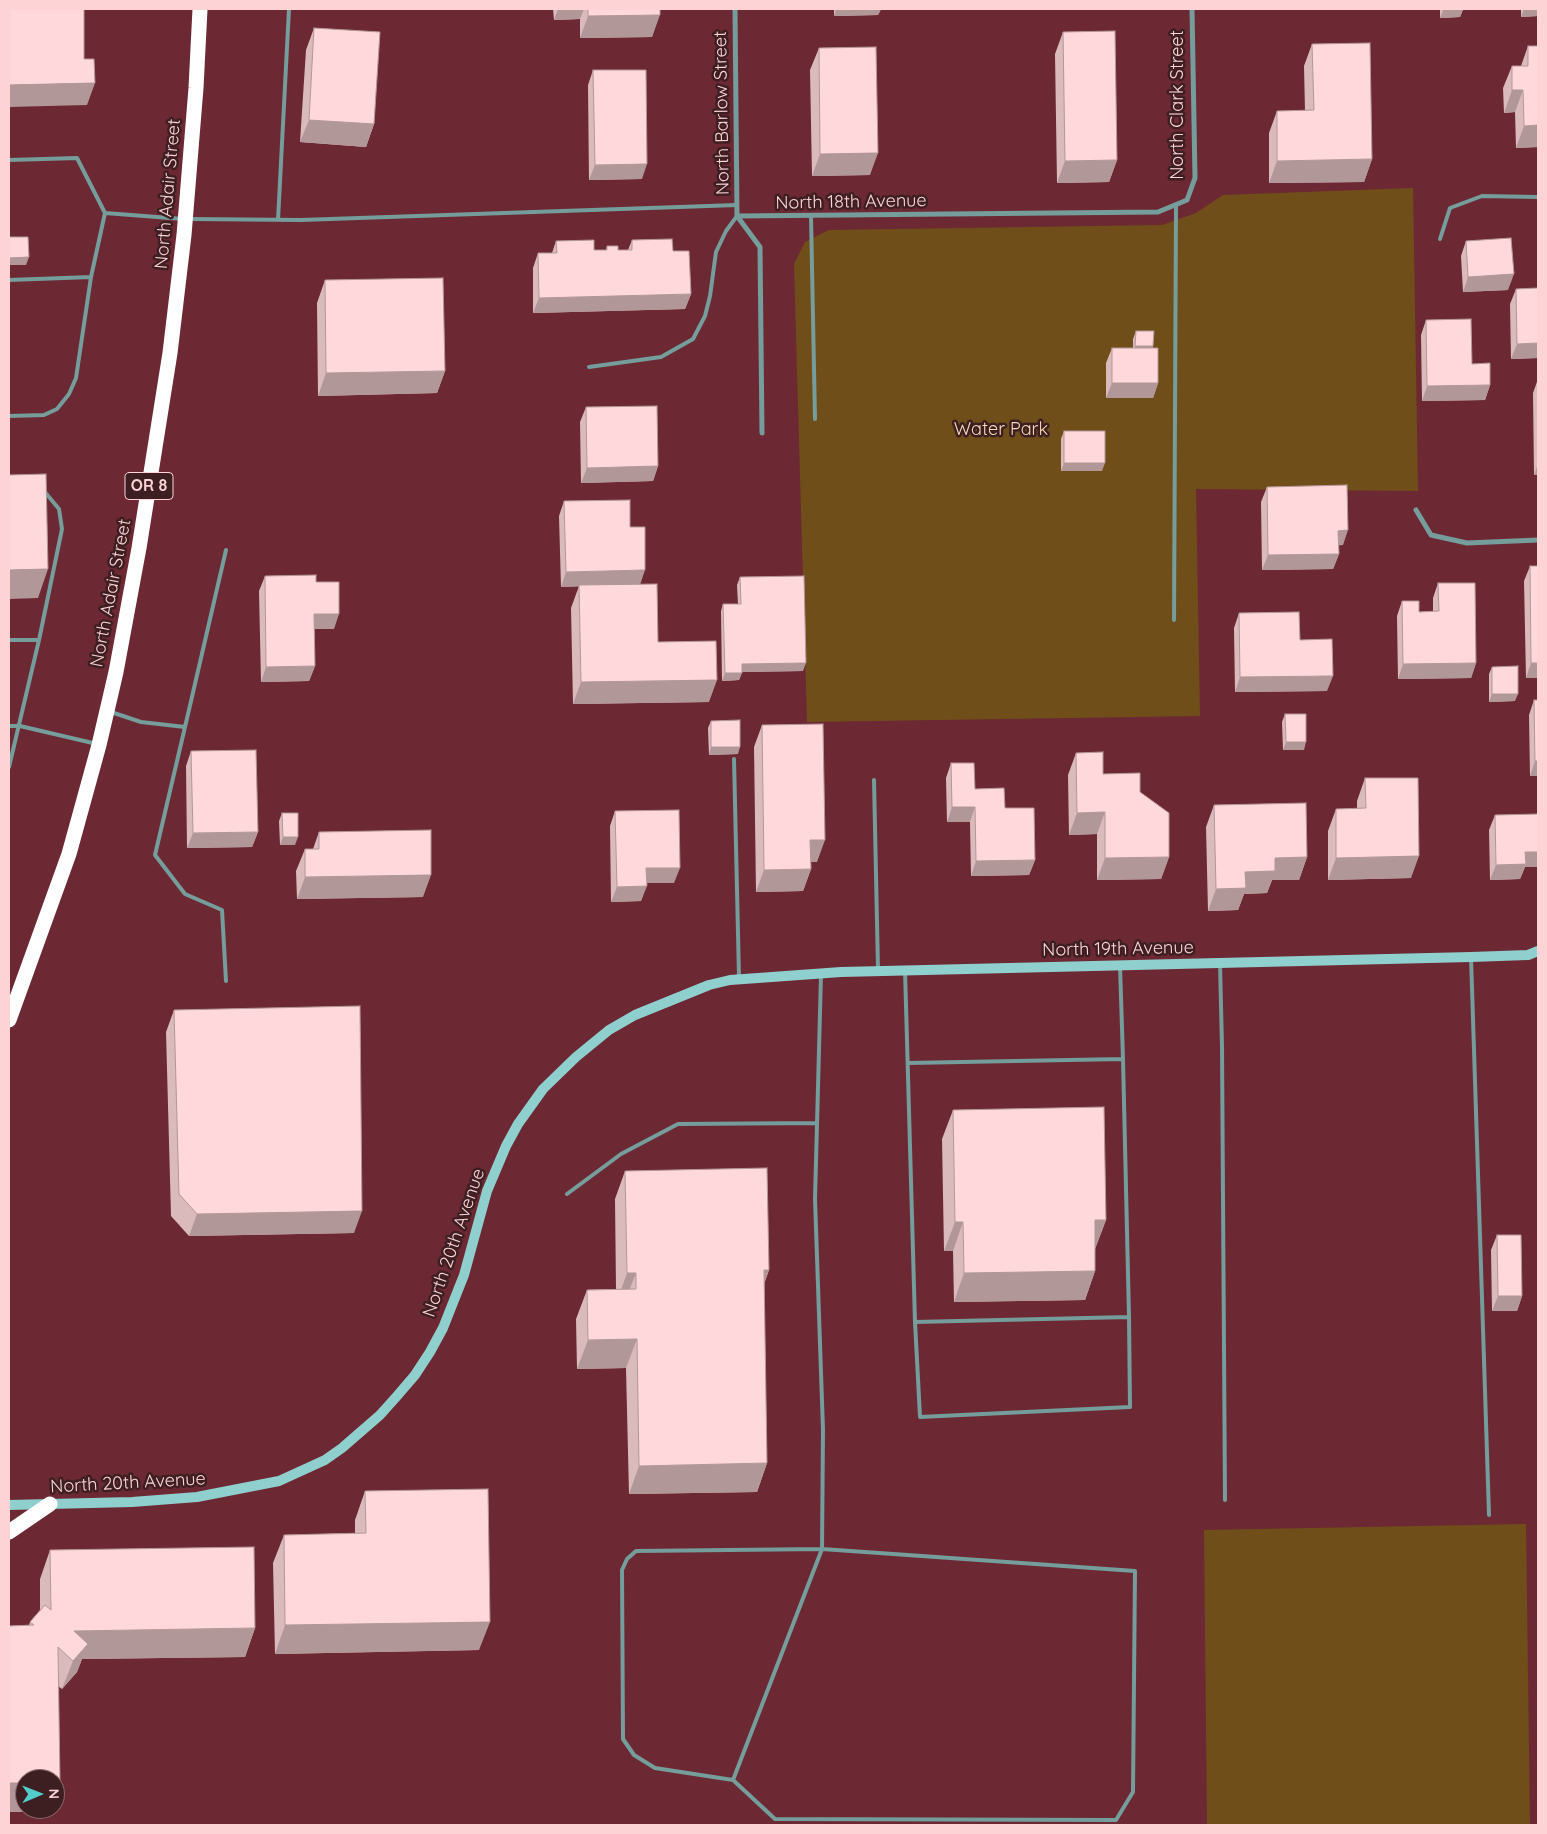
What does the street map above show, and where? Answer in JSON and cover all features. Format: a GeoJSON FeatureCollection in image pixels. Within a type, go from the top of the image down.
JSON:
{"type":"FeatureCollection","features":[{"type":"Feature","properties":{"kind":"highway","name":"North Adair Street"},"geometry":{"type":"LineString","coordinates":[[9,1020],[68,854],[99,745],[140,548],[170,353],[185,219],[196,88],[200,9]]}},
{"type":"Feature","properties":{"kind":"highway"},"geometry":{"type":"LineString","coordinates":[[9,1532],[50,1504]]}},
{"type":"Feature","properties":{"kind":"main road","name":"North 19th Avenue"},"geometry":{"type":"LineString","coordinates":[[709,985],[738,980],[821,973],[1535,955]]}},
{"type":"Feature","properties":{"kind":"main road","name":"North 20th Avenue"},"geometry":{"type":"LineString","coordinates":[[9,1505],[165,1500],[244,1489],[279,1481],[325,1460],[342,1448],[380,1415],[398,1396],[430,1352],[464,1276],[487,1191],[506,1146],[518,1124],[543,1089],[576,1057],[609,1030],[635,1015],[709,985]]}},
{"type":"Feature","properties":{"kind":"street","name":"North Barlow Street"},"geometry":{"type":"LineString","coordinates":[[735,9],[737,216]]}},
{"type":"Feature","properties":{"kind":"street","name":"North Clark Street"},"geometry":{"type":"LineString","coordinates":[[1187,200],[1195,178],[1192,9]]}},
{"type":"Feature","properties":{"kind":"street","name":"North 18th Avenue"},"geometry":{"type":"LineString","coordinates":[[737,216],[1158,212],[1187,200]]}},
{"type":"Feature","properties":{"kind":"street"},"geometry":{"type":"LineString","coordinates":[[737,216],[760,247],[762,433]]}},
{"type":"Feature","properties":{"kind":"street"},"geometry":{"type":"LineString","coordinates":[[1416,510],[1431,535],[1467,543],[1538,540]]}},
{"type":"Feature","properties":{"kind":"lane"},"geometry":{"type":"LineString","coordinates":[[278,220],[289,9]]}},
{"type":"Feature","properties":{"kind":"lane"},"geometry":{"type":"LineString","coordinates":[[9,160],[77,158],[105,213],[91,277],[76,378],[69,394],[57,409],[44,414],[9,416]]}},
{"type":"Feature","properties":{"kind":"lane"},"geometry":{"type":"LineString","coordinates":[[1440,239],[1450,208],[1482,196],[1538,196]]}},
{"type":"Feature","properties":{"kind":"lane"},"geometry":{"type":"LineString","coordinates":[[105,213],[185,219],[278,220],[737,205]]}},
{"type":"Feature","properties":{"kind":"lane"},"geometry":{"type":"LineString","coordinates":[[1174,620],[1176,205]]}},
{"type":"Feature","properties":{"kind":"lane"},"geometry":{"type":"LineString","coordinates":[[589,367],[661,357],[693,340],[705,316],[710,296],[716,252],[726,231],[737,216]]}},
{"type":"Feature","properties":{"kind":"lane"},"geometry":{"type":"LineString","coordinates":[[811,216],[815,418]]}},
{"type":"Feature","properties":{"kind":"lane"},"geometry":{"type":"LineString","coordinates":[[9,280],[91,277]]}},
{"type":"Feature","properties":{"kind":"lane"},"geometry":{"type":"LineString","coordinates":[[9,767],[20,726],[62,529],[59,508],[48,494],[41,489]]}},
{"type":"Feature","properties":{"kind":"lane"},"geometry":{"type":"LineString","coordinates":[[226,550],[155,855],[185,894],[222,910],[226,981]]}},
{"type":"Feature","properties":{"kind":"lane"},"geometry":{"type":"LineString","coordinates":[[9,640],[39,640]]}},
{"type":"Feature","properties":{"kind":"lane"},"geometry":{"type":"LineString","coordinates":[[106,711],[141,722],[185,727]]}},
{"type":"Feature","properties":{"kind":"lane"},"geometry":{"type":"LineString","coordinates":[[9,726],[20,726],[99,745]]}},
{"type":"Feature","properties":{"kind":"lane"},"geometry":{"type":"LineString","coordinates":[[734,759],[738,980]]}},
{"type":"Feature","properties":{"kind":"lane"},"geometry":{"type":"LineString","coordinates":[[874,780],[878,971]]}},
{"type":"Feature","properties":{"kind":"lane"},"geometry":{"type":"LineString","coordinates":[[1471,957],[1488,1515]]}},
{"type":"Feature","properties":{"kind":"lane"},"geometry":{"type":"LineString","coordinates":[[1220,963],[1225,1500]]}},
{"type":"Feature","properties":{"kind":"lane"},"geometry":{"type":"LineString","coordinates":[[905,970],[915,1322],[920,1417],[1130,1407],[1120,966]]}},
{"type":"Feature","properties":{"kind":"lane"},"geometry":{"type":"LineString","coordinates":[[734,1780],[822,1549],[823,1430],[815,1199],[821,973]]}},
{"type":"Feature","properties":{"kind":"lane"},"geometry":{"type":"LineString","coordinates":[[908,1063],[1123,1059]]}},
{"type":"Feature","properties":{"kind":"lane"},"geometry":{"type":"LineString","coordinates":[[567,1194],[622,1154],[678,1124],[817,1123]]}},
{"type":"Feature","properties":{"kind":"lane"},"geometry":{"type":"LineString","coordinates":[[915,1322],[1129,1318]]}},
{"type":"Feature","properties":{"kind":"lane"},"geometry":{"type":"LineString","coordinates":[[822,1549],[1135,1571],[1133,1792],[1116,1820],[775,1819],[734,1780],[655,1768],[634,1755],[623,1739],[622,1570],[627,1559],[636,1552],[822,1549]]}},
{"type":"Feature","properties":{"kind":"green space","name":"Water Park"},"geometry":{"type":"Polygon","coordinates":[[[1413,188],[1418,491],[1196,489],[1200,716],[807,722],[794,264],[805,242],[829,230],[1162,225],[1196,213],[1223,195],[1413,188]]]}},
{"type":"Feature","properties":{"kind":"green space"},"geometry":{"type":"Polygon","coordinates":[[[1526,1524],[1530,1825],[1207,1825],[1204,1530],[1526,1524]]]}},
{"type":"Feature","properties":{"kind":"building"},"geometry":{"type":"Polygon","coordinates":[[[9,9],[84,9],[84,59],[94,59],[95,83],[9,85],[9,9]]]}},
{"type":"Feature","properties":{"kind":"building"},"geometry":{"type":"Polygon","coordinates":[[[588,9],[660,9],[660,15],[588,16],[588,9]]]}},
{"type":"Feature","properties":{"kind":"building"},"geometry":{"type":"Polygon","coordinates":[[[1463,9],[1463,10],[1443,10],[1463,9]]]}},
{"type":"Feature","properties":{"kind":"building"},"geometry":{"type":"Polygon","coordinates":[[[314,28],[380,32],[374,124],[309,120],[314,28]]]}},
{"type":"Feature","properties":{"kind":"building"},"geometry":{"type":"Polygon","coordinates":[[[1115,31],[1117,160],[1065,161],[1063,32],[1115,31]]]}},
{"type":"Feature","properties":{"kind":"building"},"geometry":{"type":"Polygon","coordinates":[[[1370,43],[1372,159],[1277,161],[1277,111],[1314,110],[1312,44],[1370,43]]]}},
{"type":"Feature","properties":{"kind":"building"},"geometry":{"type":"Polygon","coordinates":[[[1528,46],[1538,46],[1538,125],[1524,126],[1523,90],[1512,90],[1512,66],[1528,66],[1528,46]]]}},
{"type":"Feature","properties":{"kind":"building"},"geometry":{"type":"Polygon","coordinates":[[[876,47],[878,153],[820,154],[819,48],[876,47]]]}},
{"type":"Feature","properties":{"kind":"building"},"geometry":{"type":"Polygon","coordinates":[[[593,70],[646,70],[647,164],[595,165],[593,70]]]}},
{"type":"Feature","properties":{"kind":"building"},"geometry":{"type":"Polygon","coordinates":[[[9,237],[28,237],[29,257],[9,258],[9,237]]]}},
{"type":"Feature","properties":{"kind":"building"},"geometry":{"type":"Polygon","coordinates":[[[1511,238],[1514,274],[1468,277],[1466,241],[1511,238]]]}},
{"type":"Feature","properties":{"kind":"building"},"geometry":{"type":"Polygon","coordinates":[[[672,239],[673,251],[689,251],[691,294],[539,298],[538,253],[557,253],[556,241],[594,240],[594,250],[607,250],[607,246],[618,246],[618,250],[632,250],[632,240],[672,239]]]}},
{"type":"Feature","properties":{"kind":"building"},"geometry":{"type":"Polygon","coordinates":[[[443,278],[445,371],[326,373],[325,280],[443,278]]]}},
{"type":"Feature","properties":{"kind":"building"},"geometry":{"type":"Polygon","coordinates":[[[1538,288],[1538,343],[1517,344],[1516,289],[1538,288]]]}},
{"type":"Feature","properties":{"kind":"building"},"geometry":{"type":"Polygon","coordinates":[[[1471,319],[1472,364],[1490,363],[1490,385],[1427,386],[1426,320],[1471,319]]]}},
{"type":"Feature","properties":{"kind":"building"},"geometry":{"type":"Polygon","coordinates":[[[1136,331],[1154,331],[1153,346],[1135,346],[1136,331]]]}},
{"type":"Feature","properties":{"kind":"building"},"geometry":{"type":"Polygon","coordinates":[[[1112,348],[1158,348],[1158,383],[1112,383],[1112,348]]]}},
{"type":"Feature","properties":{"kind":"building"},"geometry":{"type":"Polygon","coordinates":[[[657,406],[658,466],[587,468],[586,407],[657,406]]]}},
{"type":"Feature","properties":{"kind":"building"},"geometry":{"type":"Polygon","coordinates":[[[1064,431],[1105,431],[1105,463],[1064,463],[1064,431]]]}},
{"type":"Feature","properties":{"kind":"building"},"geometry":{"type":"Polygon","coordinates":[[[46,474],[48,569],[9,570],[9,475],[46,474]]]}},
{"type":"Feature","properties":{"kind":"building"},"geometry":{"type":"Polygon","coordinates":[[[1347,485],[1348,530],[1338,531],[1339,554],[1268,555],[1267,487],[1347,485]]]}},
{"type":"Feature","properties":{"kind":"building"},"geometry":{"type":"Polygon","coordinates":[[[630,500],[630,527],[645,527],[645,570],[566,572],[564,501],[630,500]]]}},
{"type":"Feature","properties":{"kind":"building"},"geometry":{"type":"Polygon","coordinates":[[[1530,566],[1538,566],[1538,663],[1531,663],[1530,566]]]}},
{"type":"Feature","properties":{"kind":"building"},"geometry":{"type":"Polygon","coordinates":[[[316,575],[316,582],[339,582],[339,614],[314,614],[315,666],[266,667],[265,576],[316,575]]]}},
{"type":"Feature","properties":{"kind":"building"},"geometry":{"type":"Polygon","coordinates":[[[804,576],[806,663],[742,664],[742,673],[725,673],[723,604],[741,604],[740,577],[804,576]]]}},
{"type":"Feature","properties":{"kind":"building"},"geometry":{"type":"Polygon","coordinates":[[[1438,583],[1475,583],[1476,663],[1403,664],[1402,601],[1419,601],[1419,612],[1439,611],[1438,583]]]}},
{"type":"Feature","properties":{"kind":"building"},"geometry":{"type":"Polygon","coordinates":[[[657,584],[658,642],[716,641],[717,680],[581,682],[579,585],[657,584]]]}},
{"type":"Feature","properties":{"kind":"building"},"geometry":{"type":"Polygon","coordinates":[[[1299,612],[1300,640],[1332,639],[1333,676],[1240,677],[1239,613],[1299,612]]]}},
{"type":"Feature","properties":{"kind":"building"},"geometry":{"type":"Polygon","coordinates":[[[1518,666],[1518,694],[1492,694],[1492,667],[1518,666]]]}},
{"type":"Feature","properties":{"kind":"building"},"geometry":{"type":"Polygon","coordinates":[[[1534,700],[1538,700],[1538,761],[1535,761],[1534,700]]]}},
{"type":"Feature","properties":{"kind":"building"},"geometry":{"type":"Polygon","coordinates":[[[1285,714],[1306,714],[1306,742],[1286,742],[1285,714]]]}},
{"type":"Feature","properties":{"kind":"building"},"geometry":{"type":"Polygon","coordinates":[[[740,720],[740,747],[711,747],[711,721],[740,720]]]}},
{"type":"Feature","properties":{"kind":"building"},"geometry":{"type":"Polygon","coordinates":[[[823,724],[825,840],[810,840],[811,869],[764,870],[762,725],[823,724]]]}},
{"type":"Feature","properties":{"kind":"building"},"geometry":{"type":"Polygon","coordinates":[[[256,750],[258,832],[193,833],[191,751],[256,750]]]}},
{"type":"Feature","properties":{"kind":"building"},"geometry":{"type":"Polygon","coordinates":[[[1103,752],[1103,774],[1140,773],[1140,792],[1169,813],[1169,857],[1105,858],[1105,812],[1077,813],[1076,753],[1103,752]]]}},
{"type":"Feature","properties":{"kind":"building"},"geometry":{"type":"Polygon","coordinates":[[[951,763],[974,763],[975,789],[1004,788],[1005,808],[1034,808],[1035,860],[976,861],[975,807],[952,807],[951,763]]]}},
{"type":"Feature","properties":{"kind":"building"},"geometry":{"type":"Polygon","coordinates":[[[1365,778],[1418,778],[1419,856],[1336,858],[1336,809],[1366,808],[1365,778]]]}},
{"type":"Feature","properties":{"kind":"building"},"geometry":{"type":"Polygon","coordinates":[[[1306,803],[1307,857],[1275,858],[1275,871],[1245,872],[1246,888],[1216,889],[1214,805],[1306,803]]]}},
{"type":"Feature","properties":{"kind":"building"},"geometry":{"type":"Polygon","coordinates":[[[679,810],[680,868],[646,868],[647,886],[617,887],[615,811],[679,810]]]}},
{"type":"Feature","properties":{"kind":"building"},"geometry":{"type":"Polygon","coordinates":[[[282,813],[298,813],[298,837],[283,837],[282,813]]]}},
{"type":"Feature","properties":{"kind":"building"},"geometry":{"type":"Polygon","coordinates":[[[1538,814],[1538,852],[1525,852],[1526,864],[1496,865],[1495,815],[1538,814]]]}},
{"type":"Feature","properties":{"kind":"building"},"geometry":{"type":"Polygon","coordinates":[[[431,830],[431,875],[305,877],[305,849],[319,849],[319,832],[431,830]]]}},
{"type":"Feature","properties":{"kind":"building"},"geometry":{"type":"Polygon","coordinates":[[[360,1006],[362,1211],[197,1214],[179,1194],[174,1010],[360,1006]]]}},
{"type":"Feature","properties":{"kind":"building"},"geometry":{"type":"Polygon","coordinates":[[[1104,1107],[1106,1220],[1095,1220],[1095,1271],[964,1273],[963,1222],[955,1222],[953,1110],[1104,1107]]]}},
{"type":"Feature","properties":{"kind":"building"},"geometry":{"type":"Polygon","coordinates":[[[767,1168],[769,1270],[764,1270],[767,1463],[639,1466],[637,1339],[588,1340],[587,1290],[636,1289],[636,1273],[627,1273],[625,1171],[767,1168]]]}},
{"type":"Feature","properties":{"kind":"building"},"geometry":{"type":"Polygon","coordinates":[[[1497,1235],[1521,1235],[1522,1296],[1498,1296],[1497,1235]]]}},
{"type":"Feature","properties":{"kind":"building"},"geometry":{"type":"Polygon","coordinates":[[[488,1489],[490,1622],[285,1625],[284,1535],[366,1533],[365,1491],[488,1489]]]}},
{"type":"Feature","properties":{"kind":"building"},"geometry":{"type":"Polygon","coordinates":[[[254,1547],[255,1628],[74,1631],[88,1644],[73,1661],[58,1647],[60,1769],[15,1769],[15,1783],[9,1783],[9,1626],[34,1625],[30,1622],[45,1605],[51,1610],[50,1550],[254,1547]]]}}]}
